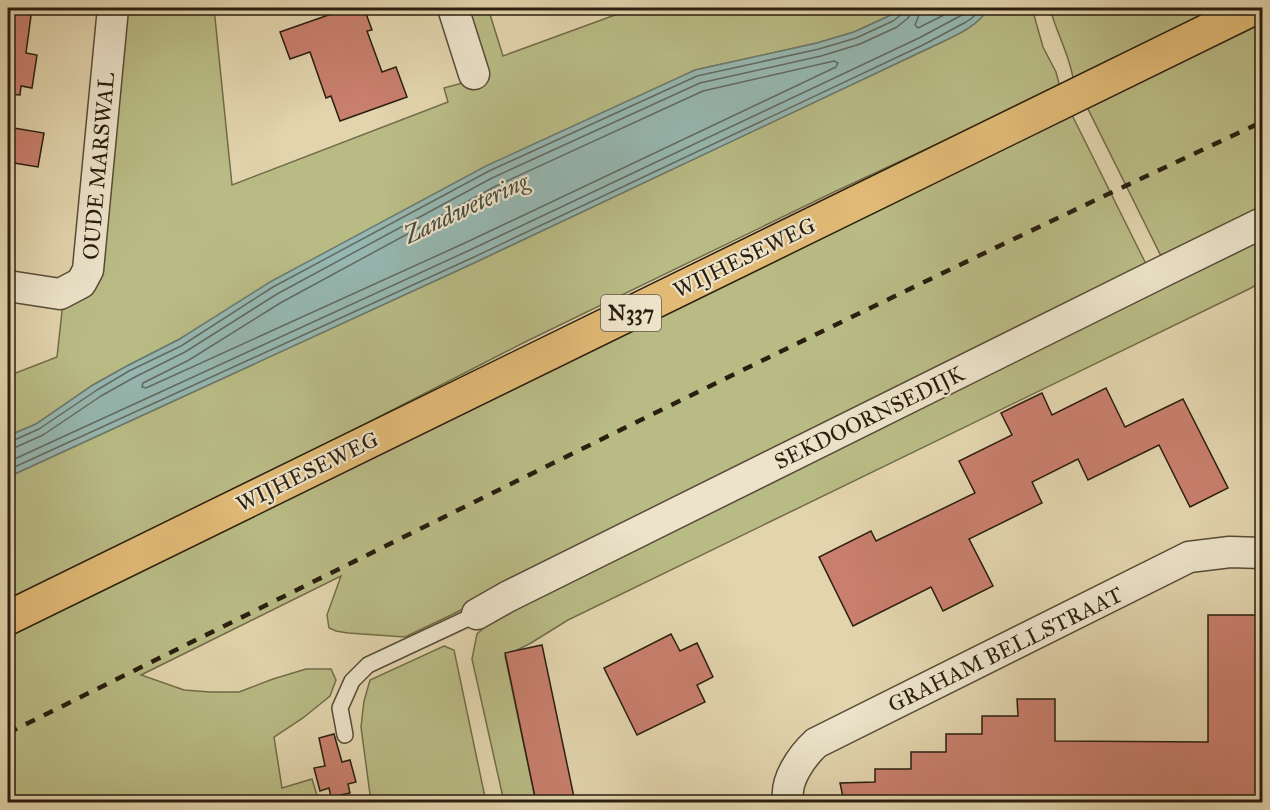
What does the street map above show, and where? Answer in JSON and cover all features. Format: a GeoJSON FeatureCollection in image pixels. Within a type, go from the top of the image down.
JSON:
{"type":"FeatureCollection","features":[{"type":"Feature","properties":{"kind":"main road","name":"WIJHESEWEG"},"geometry":{"type":"LineString","coordinates":[[8,618],[1254,8]]}},
{"type":"Feature","properties":{"kind":"street","name":"OUDE MARSWAL"},"geometry":{"type":"LineString","coordinates":[[8,286],[60,294],[81,283],[88,270],[112,8]]}},
{"type":"Feature","properties":{"kind":"street"},"geometry":{"type":"LineString","coordinates":[[453,8],[474,74]]}},
{"type":"Feature","properties":{"kind":"street","name":"SEKDOORNSEDIJK"},"geometry":{"type":"LineString","coordinates":[[477,614],[507,597],[1263,223]]}},
{"type":"Feature","properties":{"kind":"street","name":"GRAHAM BELLSTRAAT"},"geometry":{"type":"LineString","coordinates":[[789,802],[790,783],[796,769],[807,751],[816,743],[1190,557],[1230,552],[1263,553]]}},
{"type":"Feature","properties":{"kind":"lane"},"geometry":{"type":"LineString","coordinates":[[345,735],[340,708],[352,681],[368,665],[477,614]]}},
{"type":"Feature","properties":{"kind":"green space"},"geometry":{"type":"Polygon","coordinates":[[[123,8],[214,8],[232,185],[448,102],[444,88],[477,79],[464,8],[488,8],[503,56],[634,8],[901,8],[854,32],[817,43],[695,70],[127,366],[93,385],[36,424],[8,436],[8,376],[57,357],[63,302],[74,301],[123,8]]]}},
{"type":"Feature","properties":{"kind":"green space"},"geometry":{"type":"Polygon","coordinates":[[[988,8],[1032,8],[1043,47],[1056,72],[1060,87],[834,192],[525,342],[8,603],[8,477],[476,262],[951,38],[977,22],[988,8]]]}},
{"type":"Feature","properties":{"kind":"green space"},"geometry":{"type":"Polygon","coordinates":[[[1050,8],[1220,8],[1073,78],[1069,60],[1050,8]]]}},
{"type":"Feature","properties":{"kind":"green space"},"geometry":{"type":"Polygon","coordinates":[[[1262,15],[1262,216],[1162,258],[1084,101],[1262,15]]]}},
{"type":"Feature","properties":{"kind":"green space"},"geometry":{"type":"Polygon","coordinates":[[[1069,109],[1147,266],[405,637],[348,633],[329,628],[327,615],[341,576],[141,675],[184,690],[239,692],[306,669],[331,669],[336,680],[330,696],[303,718],[274,737],[282,788],[312,779],[319,802],[8,802],[8,631],[1069,109]]]}},
{"type":"Feature","properties":{"kind":"green space"},"geometry":{"type":"Polygon","coordinates":[[[1262,233],[1262,281],[1251,288],[568,620],[505,656],[536,802],[504,802],[472,659],[477,634],[498,615],[1262,233]]]}},
{"type":"Feature","properties":{"kind":"green space"},"geometry":{"type":"Polygon","coordinates":[[[444,646],[454,650],[486,802],[371,802],[361,727],[364,701],[370,680],[444,646]]]}},
{"type":"Feature","properties":{"kind":"water","name":"Zandwetering"},"geometry":{"type":"Polygon","coordinates":[[[901,8],[988,8],[977,22],[951,38],[476,262],[8,477],[8,436],[36,424],[93,385],[178,340],[270,282],[486,166],[695,70],[817,43],[854,32],[901,8]]]}},
{"type":"Feature","properties":{"kind":"building"},"geometry":{"type":"Polygon","coordinates":[[[8,8],[32,8],[26,53],[37,55],[32,88],[21,86],[20,95],[8,94],[8,8]]]}},
{"type":"Feature","properties":{"kind":"building"},"geometry":{"type":"Polygon","coordinates":[[[336,8],[364,8],[372,30],[367,31],[382,72],[396,67],[407,97],[340,121],[331,96],[326,98],[310,52],[290,59],[280,32],[337,12],[336,8]]]}},
{"type":"Feature","properties":{"kind":"building"},"geometry":{"type":"Polygon","coordinates":[[[8,127],[44,133],[38,167],[8,162],[8,127]]]}},
{"type":"Feature","properties":{"kind":"building"},"geometry":{"type":"Polygon","coordinates":[[[1106,388],[1125,427],[1183,399],[1228,488],[1190,507],[1159,445],[1088,480],[1078,459],[1032,482],[1042,503],[969,539],[993,586],[943,611],[931,587],[853,626],[819,557],[871,531],[876,541],[975,493],[959,461],[1012,435],[1001,413],[1042,393],[1052,415],[1106,388]]]}},
{"type":"Feature","properties":{"kind":"building"},"geometry":{"type":"Polygon","coordinates":[[[1208,615],[1263,615],[1263,802],[844,802],[840,783],[875,782],[875,769],[911,769],[911,752],[946,752],[946,734],[982,734],[982,716],[1018,716],[1017,699],[1055,699],[1055,741],[1208,742],[1208,615]]]}},
{"type":"Feature","properties":{"kind":"building"},"geometry":{"type":"Polygon","coordinates":[[[671,634],[680,651],[697,643],[713,677],[697,685],[705,702],[637,735],[604,668],[671,634]]]}},
{"type":"Feature","properties":{"kind":"building"},"geometry":{"type":"Polygon","coordinates":[[[542,645],[575,802],[536,802],[505,653],[542,645]]]}},
{"type":"Feature","properties":{"kind":"building"},"geometry":{"type":"Polygon","coordinates":[[[334,734],[342,762],[350,760],[356,782],[348,784],[350,793],[331,797],[329,788],[320,791],[314,768],[325,766],[319,738],[334,734]]]}},
{"type":"Feature","properties":{"kind":"railway"},"geometry":{"type":"LineString","coordinates":[[8,733],[790,347],[1262,122]]}}]}
